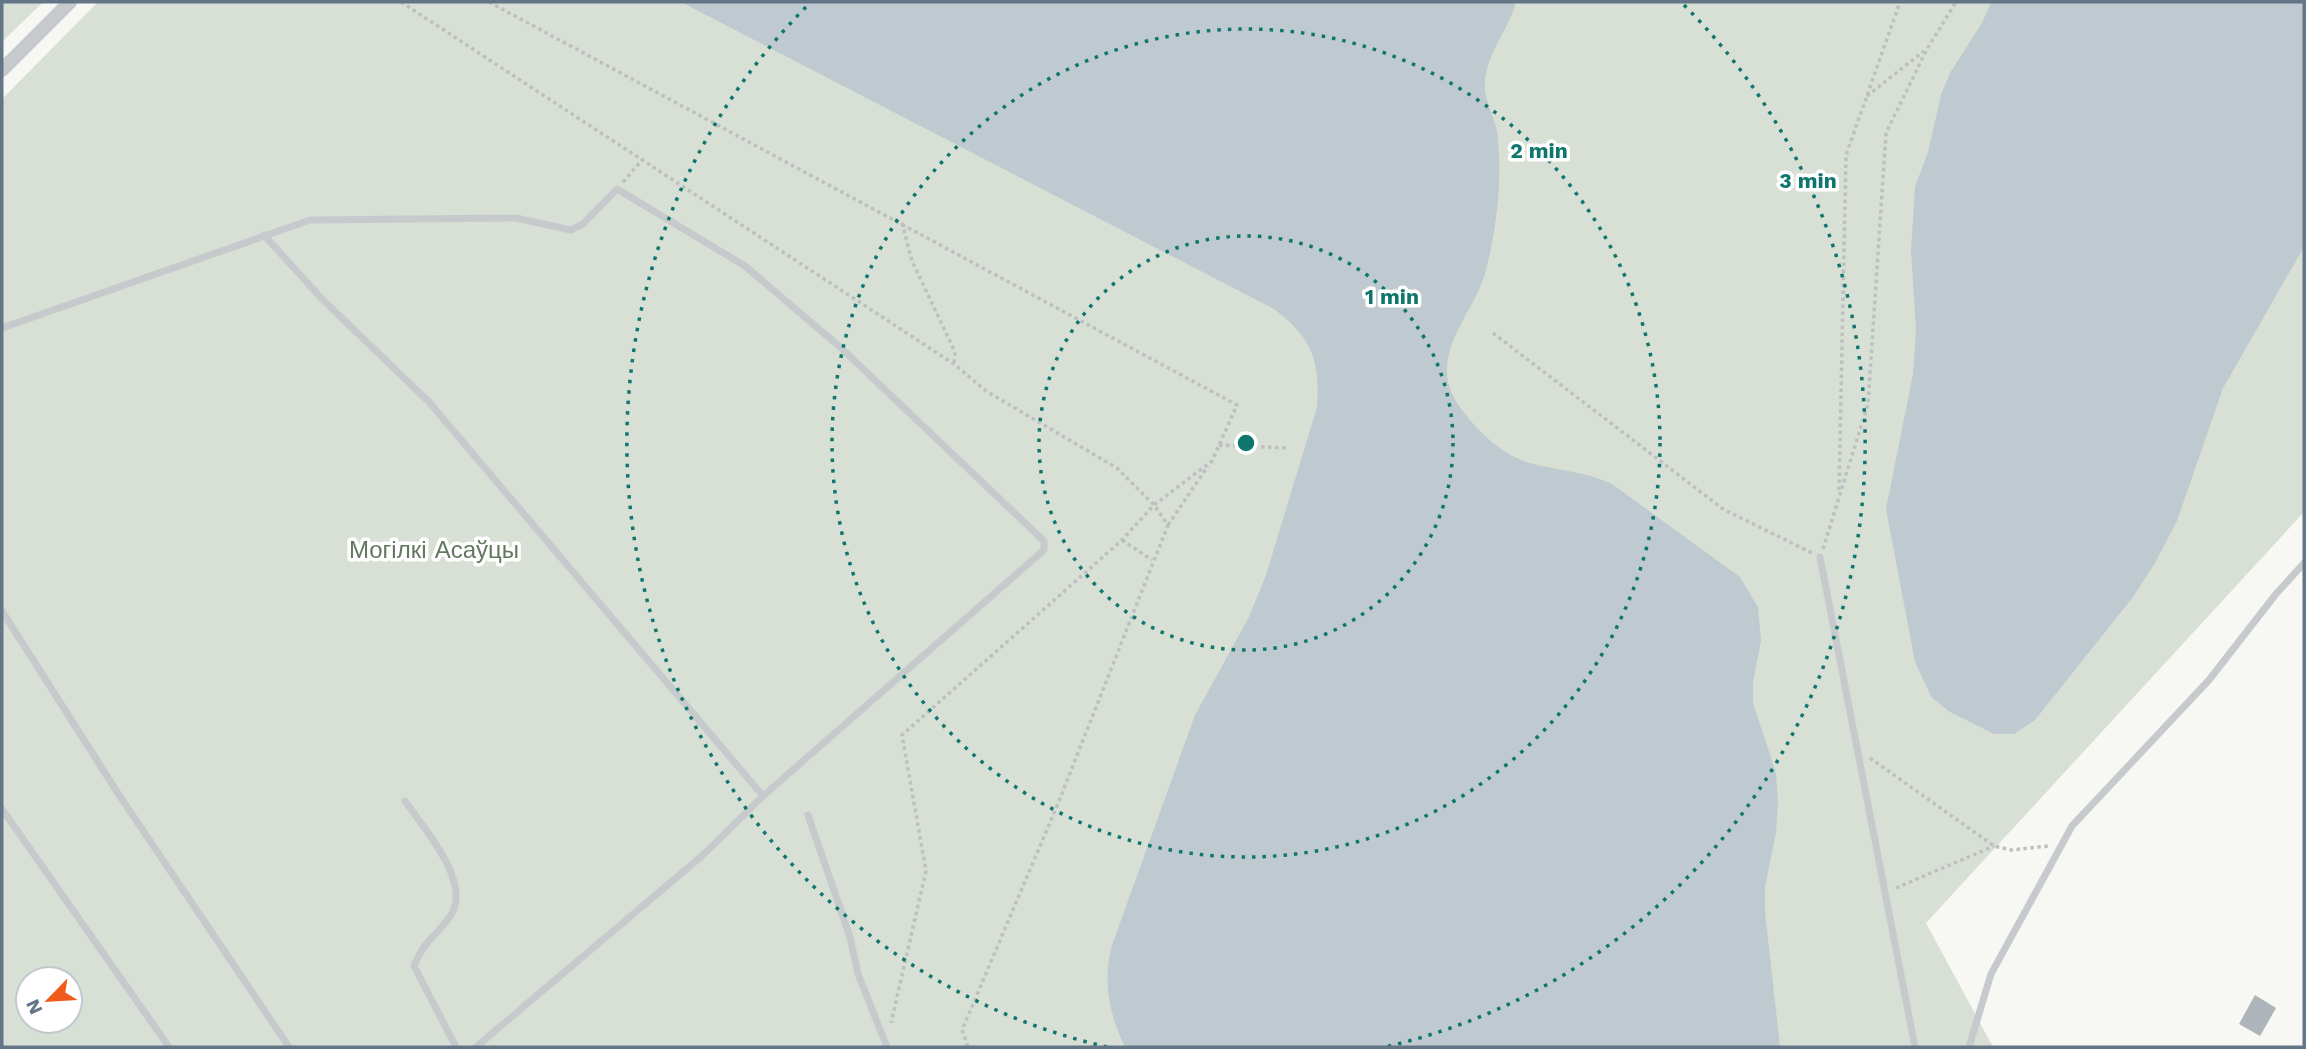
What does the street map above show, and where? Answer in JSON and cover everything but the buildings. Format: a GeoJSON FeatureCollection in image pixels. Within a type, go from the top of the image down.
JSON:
{"type":"FeatureCollection","features":[{"type":"Feature","properties":{"kind":"street"},"geometry":{"type":"LineString","coordinates":[[2,71],[70,2]]}},
{"type":"Feature","properties":{"kind":"lane"},"geometry":{"type":"LineString","coordinates":[[2,328],[310,220],[516,218],[571,230],[583,225],[617,189],[745,266],[850,356],[1044,541],[1044,550],[764,796],[703,855],[476,1047]]}},
{"type":"Feature","properties":{"kind":"lane"},"geometry":{"type":"LineString","coordinates":[[264,235],[322,299],[429,402],[764,796]]}},
{"type":"Feature","properties":{"kind":"lane"},"geometry":{"type":"LineString","coordinates":[[1820,557],[1915,1047]]}},
{"type":"Feature","properties":{"kind":"lane"},"geometry":{"type":"LineString","coordinates":[[1969,1047],[1991,974],[2072,826],[2209,680],[2276,594],[2304,563]]}},
{"type":"Feature","properties":{"kind":"lane"},"geometry":{"type":"LineString","coordinates":[[2,611],[119,795],[285,1046]]}},
{"type":"Feature","properties":{"kind":"lane"},"geometry":{"type":"LineString","coordinates":[[405,801],[444,857],[457,890],[453,911],[442,928],[421,947],[414,967],[456,1047]]}},
{"type":"Feature","properties":{"kind":"lane"},"geometry":{"type":"LineString","coordinates":[[2,809],[169,1047]]}},
{"type":"Feature","properties":{"kind":"lane"},"geometry":{"type":"LineString","coordinates":[[808,815],[850,937],[858,974],[887,1047]]}},
{"type":"Feature","properties":{"kind":"path"},"geometry":{"type":"LineString","coordinates":[[401,2],[954,364],[986,391],[1117,468],[1154,505],[1168,525]]}},
{"type":"Feature","properties":{"kind":"path"},"geometry":{"type":"LineString","coordinates":[[1839,495],[1846,155],[1900,2]]}},
{"type":"Feature","properties":{"kind":"path"},"geometry":{"type":"LineString","coordinates":[[1493,332],[1723,509],[1820,557],[1868,404],[1886,133],[1927,49],[1956,2]]}},
{"type":"Feature","properties":{"kind":"path"},"geometry":{"type":"LineString","coordinates":[[1866,98],[1927,49]]}},
{"type":"Feature","properties":{"kind":"path"},"geometry":{"type":"LineString","coordinates":[[617,189],[643,158]]}},
{"type":"Feature","properties":{"kind":"path"},"geometry":{"type":"LineString","coordinates":[[902,223],[912,261],[955,352],[954,364]]}},
{"type":"Feature","properties":{"kind":"path"},"geometry":{"type":"LineString","coordinates":[[1219,444],[1287,448]]}},
{"type":"Feature","properties":{"kind":"path"},"geometry":{"type":"LineString","coordinates":[[968,1047],[962,1030],[1057,806],[1152,560],[1168,525],[1212,461]]}},
{"type":"Feature","properties":{"kind":"path"},"geometry":{"type":"LineString","coordinates":[[1122,540],[1152,560]]}},
{"type":"Feature","properties":{"kind":"path"},"geometry":{"type":"LineString","coordinates":[[1857,749],[1994,846],[2011,850],[2062,844]]}},
{"type":"Feature","properties":{"kind":"path"},"geometry":{"type":"LineString","coordinates":[[1885,892],[1994,846]]}},
{"type":"Feature","properties":{"kind":"green space"},"geometry":{"type":"Polygon","coordinates":[[[2,2],[43,2],[2,42],[2,2]]]}},
{"type":"Feature","properties":{"kind":"green space","name":"Могілкі Асаўцы"},"geometry":{"type":"Polygon","coordinates":[[[98,2],[2304,2],[2304,512],[1926,923],[1993,1047],[2,1047],[2,99],[98,2]]]}},
{"type":"Feature","properties":{"kind":"shaded area"},"geometry":{"type":"Polygon","coordinates":[[[681,2],[1516,2],[1490,61],[1485,81],[1499,149],[1498,201],[1493,237],[1480,286],[1450,351],[1447,368],[1449,385],[1464,412],[1480,431],[1499,447],[1530,463],[1582,474],[1612,484],[1740,577],[1758,607],[1761,641],[1753,682],[1753,703],[1776,773],[1778,802],[1776,833],[1765,887],[1765,912],[1780,1047],[1125,1047],[1109,999],[1111,948],[1195,715],[1249,617],[1266,575],[1317,407],[1317,376],[1311,351],[1297,330],[1274,309],[681,2]]]}},
{"type":"Feature","properties":{"kind":"shaded area"},"geometry":{"type":"Polygon","coordinates":[[[1991,2],[2304,2],[2304,247],[2223,388],[2177,521],[2155,563],[2133,597],[2035,720],[2014,734],[1994,734],[1950,712],[1932,698],[1915,662],[1886,509],[1913,374],[1916,329],[1911,251],[1915,187],[1928,152],[1941,95],[1950,73],[1982,23],[1991,2]]]}}]}
